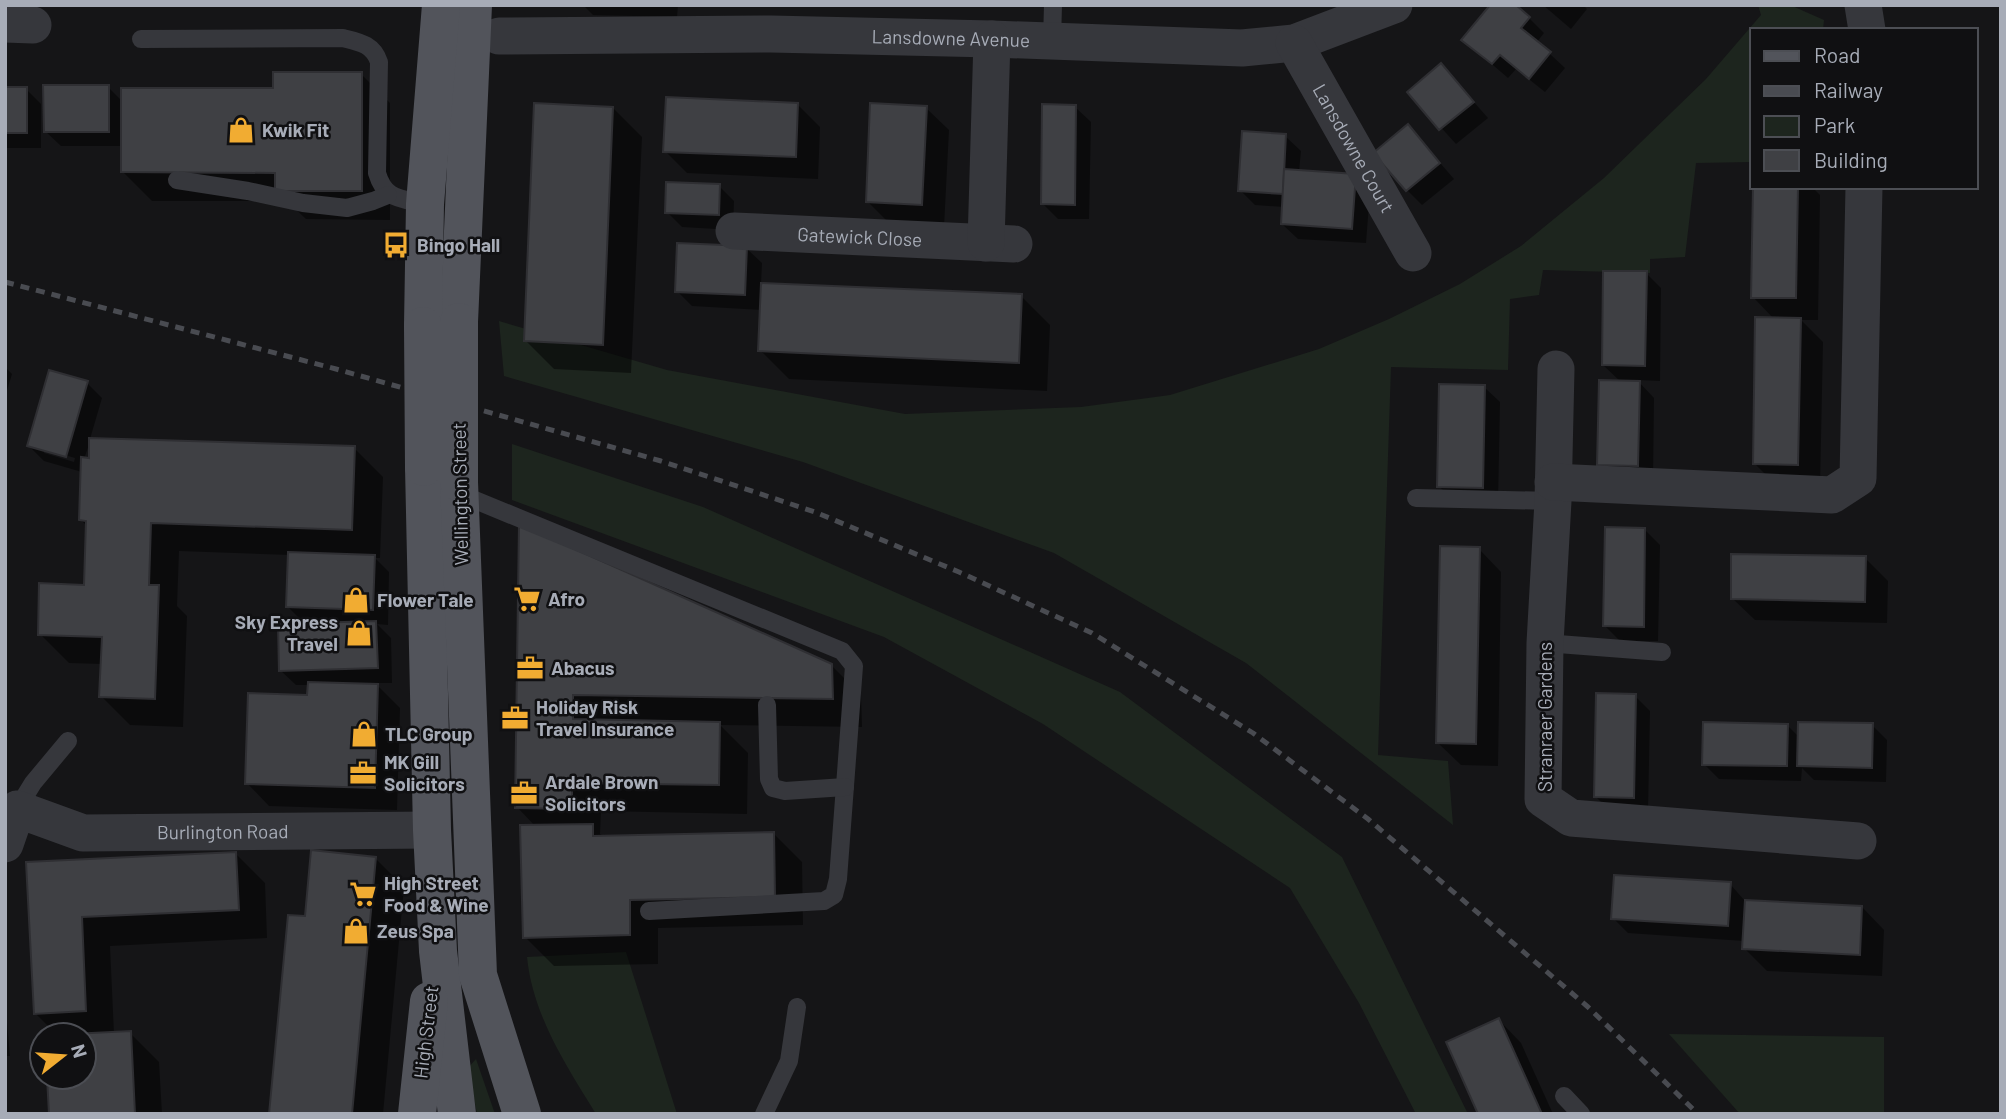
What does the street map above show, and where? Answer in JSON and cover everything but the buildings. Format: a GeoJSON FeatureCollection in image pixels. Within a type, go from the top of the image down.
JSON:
{"type":"FeatureCollection","features":[{"type":"Feature","properties":{"kind":"main road","name":"Wellington Street"},"geometry":{"type":"LineString","coordinates":[[441,5],[425,204],[458,487],[478,975],[522,1114]]}},
{"type":"Feature","properties":{"kind":"main road","name":"Wellington Street"},"geometry":{"type":"LineString","coordinates":[[457,1114],[438,951],[432,830],[424,467],[482,26]]}},
{"type":"Feature","properties":{"kind":"main road","name":"High Street"},"geometry":{"type":"LineString","coordinates":[[417,1114],[425,1019],[438,951]]}},
{"type":"Feature","properties":{"kind":"street","name":"Lansdowne Avenue"},"geometry":{"type":"LineString","coordinates":[[482,26],[771,20],[992,39],[1242,48],[1294,43],[1395,5]]}},
{"type":"Feature","properties":{"kind":"street"},"geometry":{"type":"LineString","coordinates":[[1863,5],[1867,28]]}},
{"type":"Feature","properties":{"kind":"street","name":"Gatewick Close"},"geometry":{"type":"LineString","coordinates":[[734,231],[1000,243],[992,39]]}},
{"type":"Feature","properties":{"kind":"street","name":"Lansdowne Court"},"geometry":{"type":"LineString","coordinates":[[1294,43],[1413,253]]}},
{"type":"Feature","properties":{"kind":"street"},"geometry":{"type":"LineString","coordinates":[[1553,491],[1832,495],[1857,478],[1864,189]]}},
{"type":"Feature","properties":{"kind":"street","name":"Stranraer Gardens"},"geometry":{"type":"LineString","coordinates":[[1556,369],[1545,643],[1543,799],[1572,818],[1858,841]]}},
{"type":"Feature","properties":{"kind":"street"},"geometry":{"type":"LineString","coordinates":[[5,844],[17,809]]}},
{"type":"Feature","properties":{"kind":"street","name":"Burlington Road"},"geometry":{"type":"LineString","coordinates":[[17,809],[83,833],[432,830]]}},
{"type":"Feature","properties":{"kind":"lane"},"geometry":{"type":"LineString","coordinates":[[1052,41],[1053,5]]}},
{"type":"Feature","properties":{"kind":"lane"},"geometry":{"type":"LineString","coordinates":[[141,38],[343,37],[367,44],[376,52],[379,62],[377,173],[381,187],[388,195],[425,204]]}},
{"type":"Feature","properties":{"kind":"lane"},"geometry":{"type":"LineString","coordinates":[[177,180],[303,203],[347,208],[388,195]]}},
{"type":"Feature","properties":{"kind":"lane"},"geometry":{"type":"LineString","coordinates":[[458,487],[842,651],[854,666],[838,879],[834,894],[824,901],[649,911]]}},
{"type":"Feature","properties":{"kind":"lane"},"geometry":{"type":"LineString","coordinates":[[1416,498],[1553,491]]}},
{"type":"Feature","properties":{"kind":"lane"},"geometry":{"type":"LineString","coordinates":[[1545,643],[1662,652]]}},
{"type":"Feature","properties":{"kind":"lane"},"geometry":{"type":"LineString","coordinates":[[767,705],[769,779],[773,788],[785,791],[845,787]]}},
{"type":"Feature","properties":{"kind":"lane"},"geometry":{"type":"LineString","coordinates":[[17,809],[33,783],[68,741]]}},
{"type":"Feature","properties":{"kind":"lane"},"geometry":{"type":"LineString","coordinates":[[764,1114],[789,1061],[797,1007]]}},
{"type":"Feature","properties":{"kind":"lane"},"geometry":{"type":"LineString","coordinates":[[1564,1096],[1581,1114]]}},
{"type":"Feature","properties":{"kind":"green space"},"geometry":{"type":"Polygon","coordinates":[[[1758,5],[1790,5],[1824,20],[1823,28],[1750,28],[1750,162],[1696,163],[1685,257],[1650,259],[1650,273],[1543,270],[1539,295],[1510,299],[1508,370],[1391,367],[1378,755],[1448,761],[1453,825],[1246,663],[1054,553],[803,462],[504,376],[499,321],[667,370],[905,414],[1081,407],[1170,395],[1319,349],[1460,284],[1521,246],[1604,178],[1706,79],[1761,15],[1758,5]]]}},
{"type":"Feature","properties":{"kind":"green space"},"geometry":{"type":"Polygon","coordinates":[[[512,444],[703,507],[1120,692],[1342,857],[1468,1114],[1416,1114],[1359,1003],[1290,888],[1043,724],[884,637],[512,500],[512,444]]]}},
{"type":"Feature","properties":{"kind":"green space"},"geometry":{"type":"Polygon","coordinates":[[[626,952],[677,1114],[596,1114],[552,1039],[536,1000],[527,957],[626,952]]]}},
{"type":"Feature","properties":{"kind":"green space"},"geometry":{"type":"Polygon","coordinates":[[[1669,1034],[1884,1037],[1884,1114],[1740,1114],[1669,1034]]]}},
{"type":"Feature","properties":{"kind":"green space"},"geometry":{"type":"Polygon","coordinates":[[[476,1059],[495,1114],[477,1114],[468,1068],[476,1059]]]}},
{"type":"Feature","properties":{"kind":"railway"},"geometry":{"type":"LineString","coordinates":[[5,282],[336,369],[661,461],[815,512],[959,572],[1092,633],[1253,733],[1368,819],[1588,1007],[1698,1114]]}},
{"type":"Feature","properties":{"kind":"place","name":"Kwik Fit"},"geometry":{"type":"Point","coordinates":[241,130]}},
{"type":"Feature","properties":{"kind":"place","name":"Bingo Hall"},"geometry":{"type":"Point","coordinates":[396,245]}},
{"type":"Feature","properties":{"kind":"place","name":"Afro"},"geometry":{"type":"Point","coordinates":[527,599]}},
{"type":"Feature","properties":{"kind":"place","name":"Flower Tale"},"geometry":{"type":"Point","coordinates":[356,600]}},
{"type":"Feature","properties":{"kind":"place","name":"Sky Express Travel"},"geometry":{"type":"Point","coordinates":[359,633]}},
{"type":"Feature","properties":{"kind":"place","name":"Abacus"},"geometry":{"type":"Point","coordinates":[530,668]}},
{"type":"Feature","properties":{"kind":"place","name":"Holiday Risk Travel Insurance"},"geometry":{"type":"Point","coordinates":[515,718]}},
{"type":"Feature","properties":{"kind":"place","name":"TLC Group"},"geometry":{"type":"Point","coordinates":[364,734]}},
{"type":"Feature","properties":{"kind":"place","name":"MK Gill Solicitors"},"geometry":{"type":"Point","coordinates":[363,773]}},
{"type":"Feature","properties":{"kind":"place","name":"Ardale Brown Solicitors"},"geometry":{"type":"Point","coordinates":[524,793]}},
{"type":"Feature","properties":{"kind":"place","name":"High Street Food & Wine"},"geometry":{"type":"Point","coordinates":[363,894]}},
{"type":"Feature","properties":{"kind":"place","name":"Zeus Spa"},"geometry":{"type":"Point","coordinates":[356,931]}}]}
